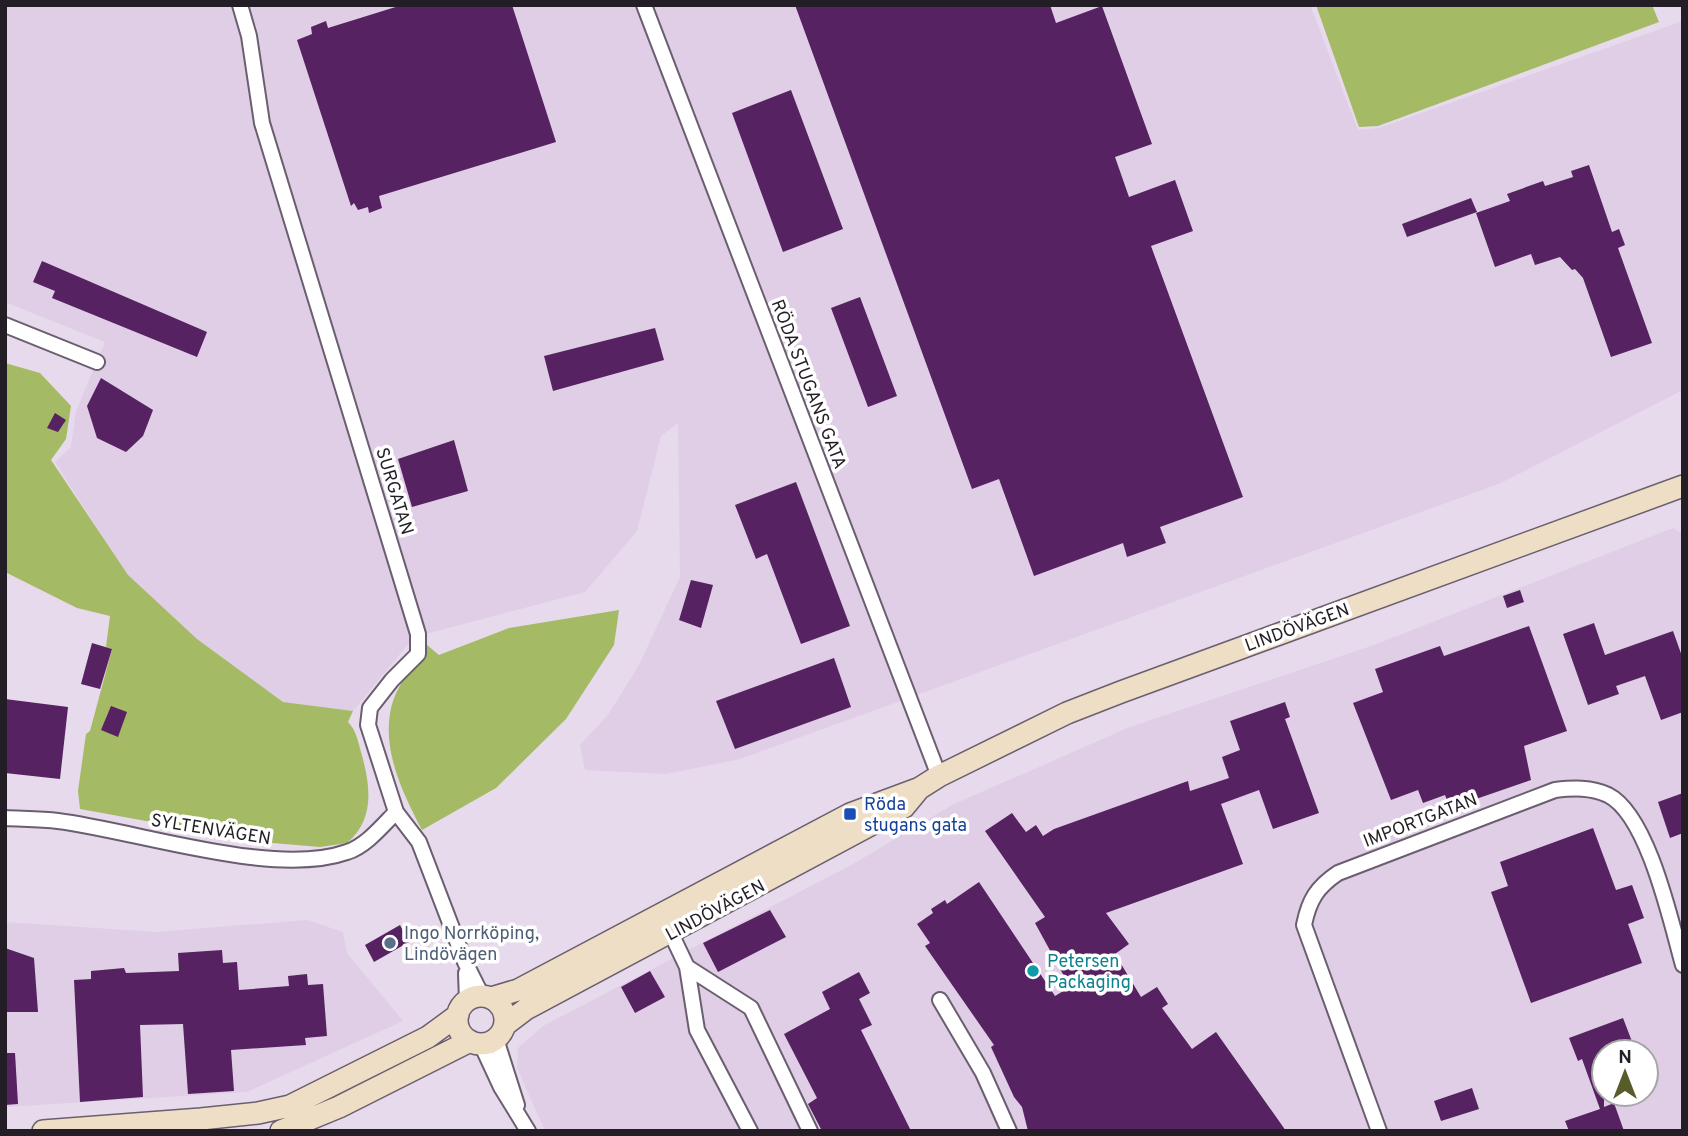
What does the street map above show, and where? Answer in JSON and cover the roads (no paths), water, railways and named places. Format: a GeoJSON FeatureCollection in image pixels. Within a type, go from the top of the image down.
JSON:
{"type":"FeatureCollection","features":[{"type":"Feature","properties":{"kind":"main road","name":"LINDÖVÄGEN"},"geometry":{"type":"LineString","coordinates":[[281,1131],[340,1107],[488,1037],[526,1009],[850,814],[920,788],[1067,713],[1683,486]]}},
{"type":"Feature","properties":{"kind":"main road","name":"LINDÖVÄGEN"},"geometry":{"type":"LineString","coordinates":[[43,1131],[201,1119],[290,1106],[428,1037],[474,1003],[518,990],[666,924]]}},
{"type":"Feature","properties":{"kind":"main road"},"geometry":{"type":"LineString","coordinates":[[474,1003],[503,1009],[488,1037],[460,1031],[474,1003]]}},
{"type":"Feature","properties":{"kind":"street","name":"SURGATAN"},"geometry":{"type":"LineString","coordinates":[[240,5],[249,36],[262,123],[418,634],[418,654],[392,680],[370,708],[368,725],[396,812],[419,842],[465,962],[474,1003]]}},
{"type":"Feature","properties":{"kind":"street","name":"RÖDA STUGANS GATA"},"geometry":{"type":"LineString","coordinates":[[644,5],[939,776]]}},
{"type":"Feature","properties":{"kind":"street"},"geometry":{"type":"LineString","coordinates":[[5,325],[97,362]]}},
{"type":"Feature","properties":{"kind":"street","name":"IMPORTGATAN"},"geometry":{"type":"LineString","coordinates":[[1379,1131],[1304,925],[1308,905],[1320,885],[1338,873],[1555,790],[1581,788],[1608,795],[1626,809],[1644,842],[1683,965]]}},
{"type":"Feature","properties":{"kind":"street","name":"SYLTENVÄGEN"},"geometry":{"type":"LineString","coordinates":[[5,818],[58,821],[278,860],[320,860],[350,852],[373,835],[396,812]]}},
{"type":"Feature","properties":{"kind":"street"},"geometry":{"type":"LineString","coordinates":[[666,924],[687,967],[697,1030],[750,1131]]}},
{"type":"Feature","properties":{"kind":"street"},"geometry":{"type":"LineString","coordinates":[[687,967],[751,1008],[810,1131]]}},
{"type":"Feature","properties":{"kind":"street"},"geometry":{"type":"LineString","coordinates":[[940,1000],[984,1073],[1009,1131]]}},
{"type":"Feature","properties":{"kind":"street"},"geometry":{"type":"LineString","coordinates":[[488,1037],[501,1087],[528,1131]]}},
{"type":"Feature","properties":{"kind":"place","name":"Röda stugans gata"},"geometry":{"type":"Point","coordinates":[850,814]}},
{"type":"Feature","properties":{"kind":"place","name":"Ingo Norrköping, Lindövägen"},"geometry":{"type":"Point","coordinates":[390,943]}},
{"type":"Feature","properties":{"kind":"place","name":"Petersen Packaging"},"geometry":{"type":"Point","coordinates":[1033,971]}}]}
